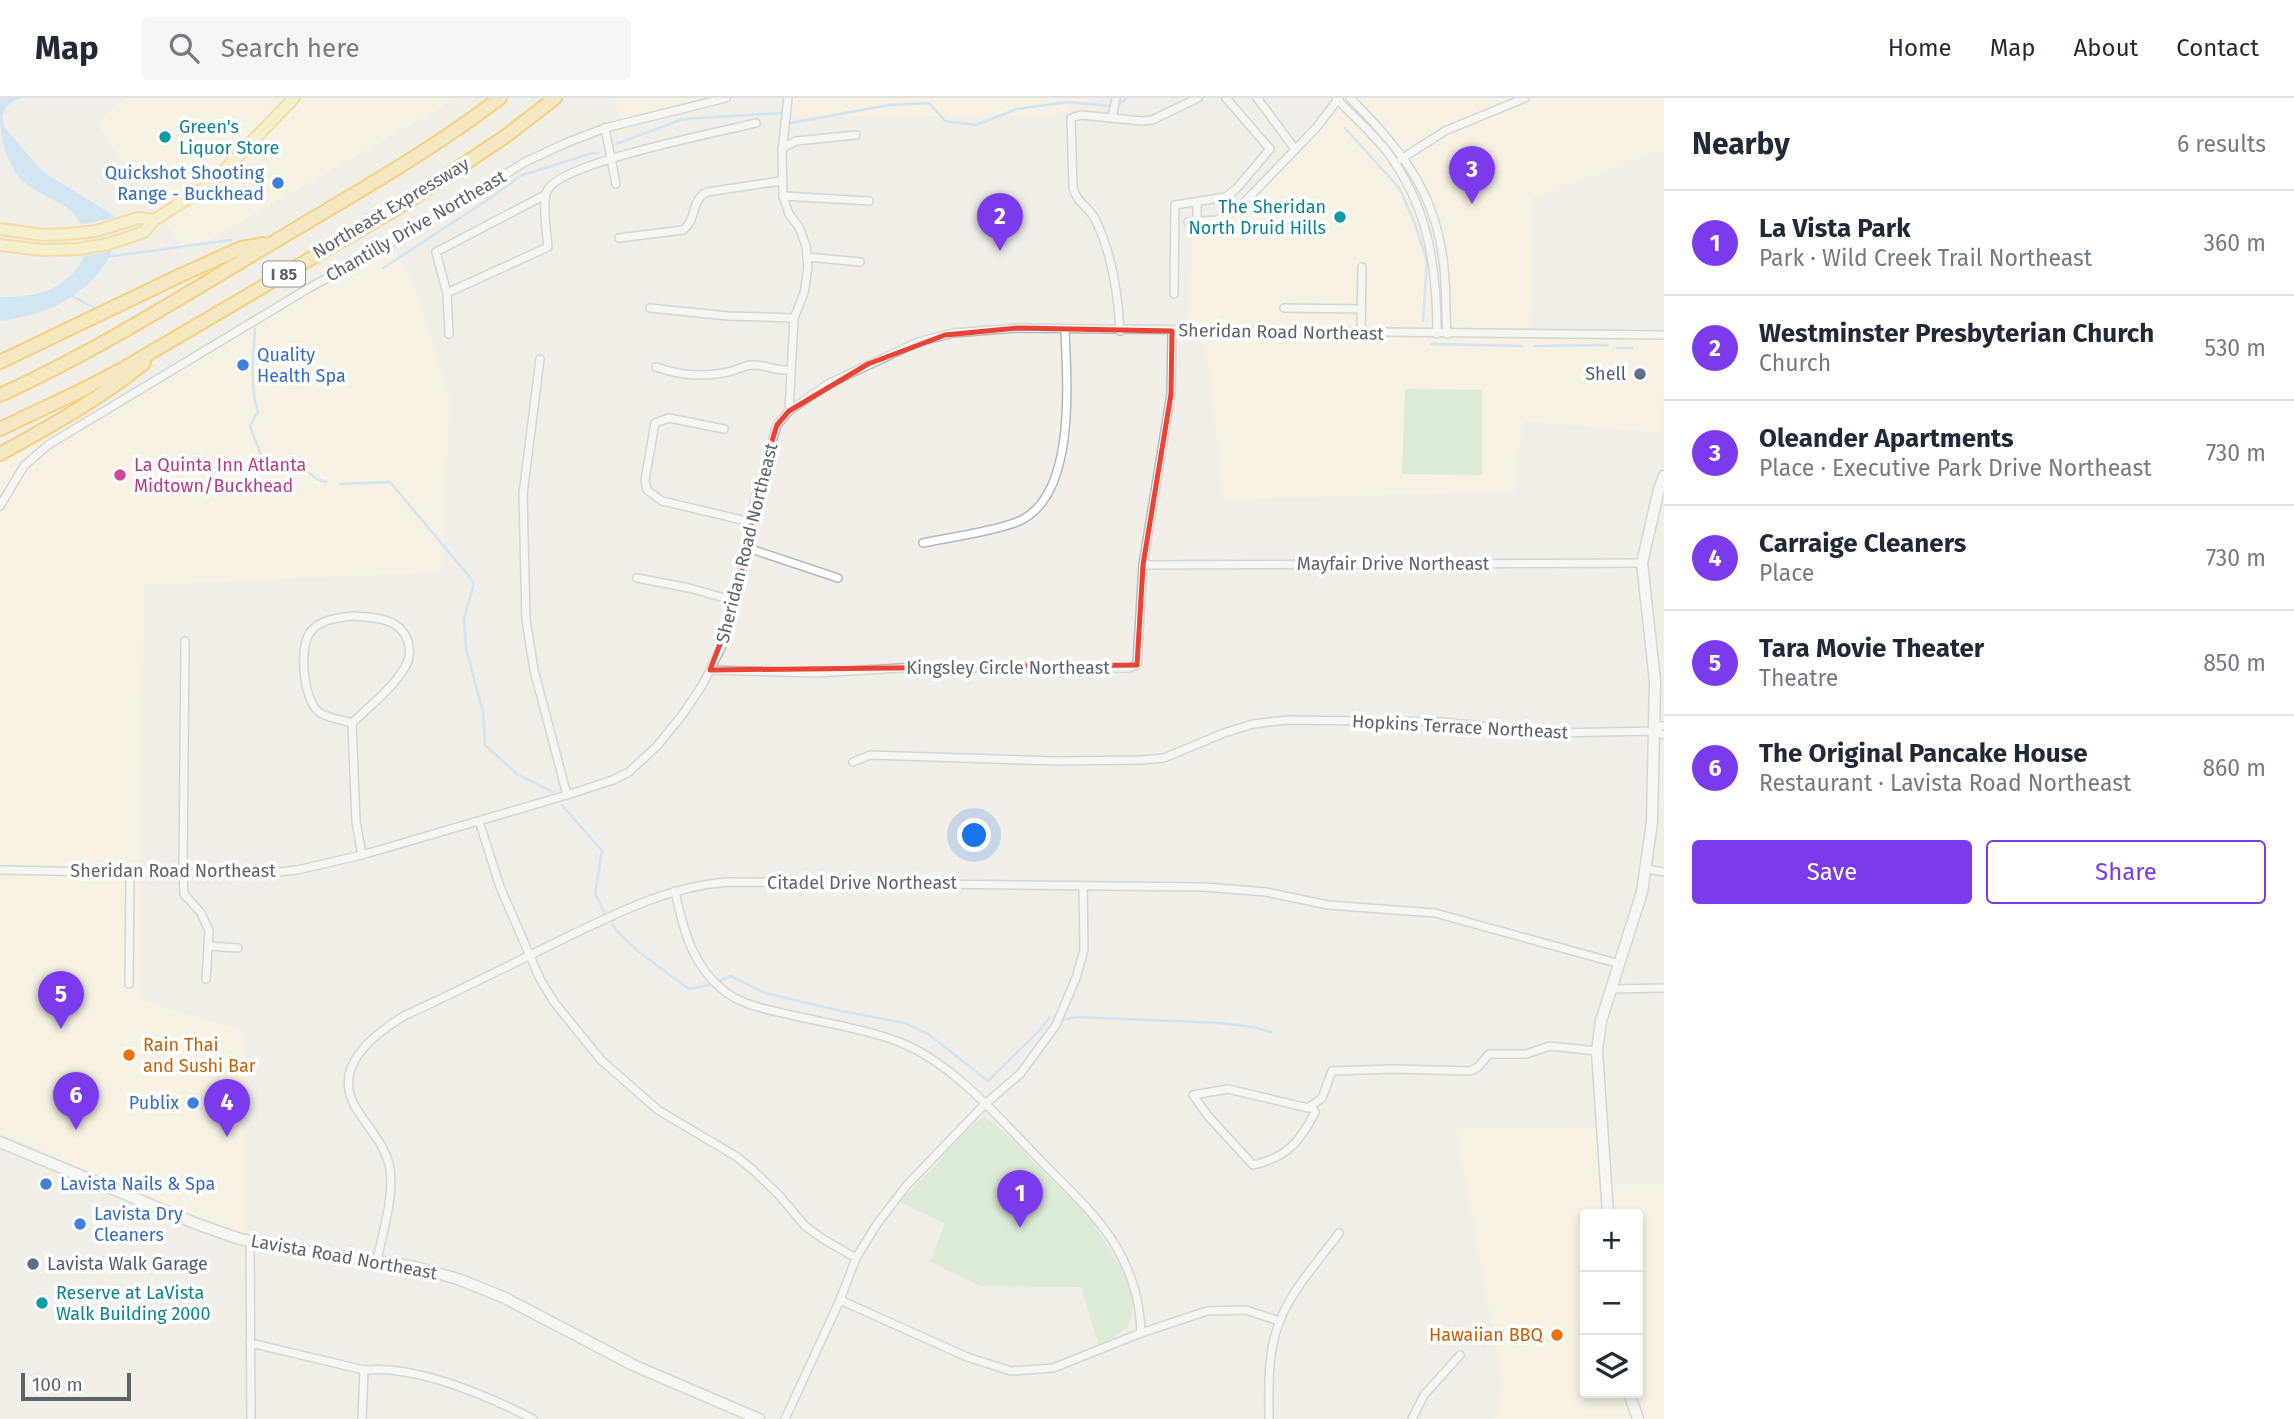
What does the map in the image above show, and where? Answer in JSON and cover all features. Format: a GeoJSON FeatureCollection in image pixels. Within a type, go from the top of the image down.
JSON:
{"type":"FeatureCollection","features":[{"type":"Feature","properties":{"kind":"highway","name":"Northeast Expressway"},"geometry":{"type":"LineString","coordinates":[[0,396],[43,376],[123,332],[399,167],[500,98]]}},
{"type":"Feature","properties":{"kind":"highway","name":"Northeast Expressway"},"geometry":{"type":"LineString","coordinates":[[0,429],[82,390],[174,339],[407,201],[506,136],[555,98]]}},
{"type":"Feature","properties":{"kind":"highway"},"geometry":{"type":"LineString","coordinates":[[0,362],[241,248],[274,242]]}},
{"type":"Feature","properties":{"kind":"highway"},"geometry":{"type":"LineString","coordinates":[[0,454],[38,434],[129,375],[174,339]]}},
{"type":"Feature","properties":{"kind":"main road"},"geometry":{"type":"LineString","coordinates":[[0,245],[43,250],[78,249],[144,232],[154,220],[212,183],[294,98]]}},
{"type":"Feature","properties":{"kind":"main road"},"geometry":{"type":"LineString","coordinates":[[0,229],[43,235],[96,231],[138,218],[154,220]]}},
{"type":"Feature","properties":{"kind":"main road"},"geometry":{"type":"LineString","coordinates":[[1608,1209],[1597,1051],[1601,1021],[1647,869],[1661,730],[1642,563],[1658,489],[1664,476]]}},
{"type":"Feature","properties":{"kind":"main road","name":"Lavista Road Northeast"},"geometry":{"type":"LineString","coordinates":[[0,1142],[197,1224],[250,1241],[290,1249],[377,1259],[434,1271],[486,1289],[635,1366],[759,1419]]}},
{"type":"Feature","properties":{"kind":"main road"},"geometry":{"type":"LineString","coordinates":[[1631,1398],[1638,1419]]}},
{"type":"Feature","properties":{"kind":"street","name":"Chantilly Drive Northeast"},"geometry":{"type":"LineString","coordinates":[[0,506],[24,466],[48,444],[309,288],[427,223],[525,162],[605,128],[726,98]]}},
{"type":"Feature","properties":{"kind":"street"},"geometry":{"type":"LineString","coordinates":[[788,98],[781,181],[789,214],[799,227],[807,257],[804,293],[794,318],[789,370],[789,411]]}},
{"type":"Feature","properties":{"kind":"street"},"geometry":{"type":"LineString","coordinates":[[1112,118],[1116,98]]}},
{"type":"Feature","properties":{"kind":"street"},"geometry":{"type":"LineString","coordinates":[[1120,331],[1118,302],[1109,255],[1095,220],[1089,209],[1076,199],[1073,188],[1071,118],[1082,115],[1152,120],[1198,98]]}},
{"type":"Feature","properties":{"kind":"street"},"geometry":{"type":"LineString","coordinates":[[1174,294],[1175,205],[1226,197],[1270,149],[1226,98]]}},
{"type":"Feature","properties":{"kind":"street"},"geometry":{"type":"LineString","coordinates":[[1257,98],[1295,149]]}},
{"type":"Feature","properties":{"kind":"street"},"geometry":{"type":"LineString","coordinates":[[1350,98],[1378,125],[1403,157],[1425,195],[1443,253],[1447,334]]}},
{"type":"Feature","properties":{"kind":"street"},"geometry":{"type":"LineString","coordinates":[[1394,163],[1445,131],[1525,98]]}},
{"type":"Feature","properties":{"kind":"street"},"geometry":{"type":"LineString","coordinates":[[1188,222],[1217,220],[1237,210],[1338,99],[1394,163],[1414,200],[1432,249],[1437,282],[1437,334]]}},
{"type":"Feature","properties":{"kind":"street"},"geometry":{"type":"LineString","coordinates":[[447,293],[548,247],[545,195],[550,185],[564,177],[610,158],[756,123]]}},
{"type":"Feature","properties":{"kind":"street"},"geometry":{"type":"LineString","coordinates":[[605,128],[616,184]]}},
{"type":"Feature","properties":{"kind":"street"},"geometry":{"type":"LineString","coordinates":[[782,148],[796,141],[856,135]]}},
{"type":"Feature","properties":{"kind":"street"},"geometry":{"type":"LineString","coordinates":[[619,238],[684,230],[690,225],[697,202],[702,194],[707,192],[781,181]]}},
{"type":"Feature","properties":{"kind":"street"},"geometry":{"type":"LineString","coordinates":[[449,334],[447,293],[436,252],[545,195]]}},
{"type":"Feature","properties":{"kind":"street"},"geometry":{"type":"LineString","coordinates":[[783,196],[869,201]]}},
{"type":"Feature","properties":{"kind":"street"},"geometry":{"type":"LineString","coordinates":[[1197,202],[1197,221]]}},
{"type":"Feature","properties":{"kind":"street"},"geometry":{"type":"LineString","coordinates":[[807,257],[860,262]]}},
{"type":"Feature","properties":{"kind":"street"},"geometry":{"type":"LineString","coordinates":[[1361,333],[1362,267]]}},
{"type":"Feature","properties":{"kind":"street"},"geometry":{"type":"LineString","coordinates":[[650,308],[728,316],[794,318]]}},
{"type":"Feature","properties":{"kind":"street"},"geometry":{"type":"LineString","coordinates":[[1284,308],[1361,309]]}},
{"type":"Feature","properties":{"kind":"street","name":"Sheridan Road Northeast"},"geometry":{"type":"LineString","coordinates":[[0,870],[265,874],[297,870],[362,855],[479,821],[613,780],[629,772],[657,746],[684,714],[722,646],[748,548],[754,502],[777,425],[789,411],[828,384],[918,342],[959,332],[1018,328],[1664,335]]}},
{"type":"Feature","properties":{"kind":"street"},"geometry":{"type":"LineString","coordinates":[[923,543],[1017,522],[1032,513],[1045,500],[1058,467],[1066,420],[1065,330]]}},
{"type":"Feature","properties":{"kind":"street","name":"Kingsley Circle Northeast"},"geometry":{"type":"LineString","coordinates":[[710,670],[816,673],[957,667],[1129,668],[1137,665],[1143,565],[1171,394],[1172,331]]}},
{"type":"Feature","properties":{"kind":"street"},"geometry":{"type":"LineString","coordinates":[[540,359],[523,494],[526,620],[534,670],[567,795]]}},
{"type":"Feature","properties":{"kind":"street"},"geometry":{"type":"LineString","coordinates":[[656,367],[698,376],[764,365],[789,370]]}},
{"type":"Feature","properties":{"kind":"street"},"geometry":{"type":"LineString","coordinates":[[724,429],[669,418],[655,423],[646,480],[647,490],[662,501],[751,522]]}},
{"type":"Feature","properties":{"kind":"street"},"geometry":{"type":"LineString","coordinates":[[748,548],[838,578]]}},
{"type":"Feature","properties":{"kind":"street","name":"Mayfair Drive Northeast"},"geometry":{"type":"LineString","coordinates":[[1143,565],[1642,563]]}},
{"type":"Feature","properties":{"kind":"street"},"geometry":{"type":"LineString","coordinates":[[637,578],[689,588],[735,601]]}},
{"type":"Feature","properties":{"kind":"street"},"geometry":{"type":"LineString","coordinates":[[352,723],[322,714],[308,698],[305,645],[313,629],[333,618],[375,617],[390,622],[408,638],[408,662],[398,677],[352,723],[356,821],[362,855]]}},
{"type":"Feature","properties":{"kind":"street"},"geometry":{"type":"LineString","coordinates":[[185,641],[184,894],[201,913],[209,931],[206,979]]}},
{"type":"Feature","properties":{"kind":"street","name":"Hopkins Terrace Northeast"},"geometry":{"type":"LineString","coordinates":[[853,762],[870,755],[1056,761],[1164,758],[1253,724],[1288,720],[1441,722],[1554,733],[1661,730]]}},
{"type":"Feature","properties":{"kind":"street"},"geometry":{"type":"LineString","coordinates":[[479,821],[500,887],[540,979],[554,1002],[601,1060],[658,1110],[737,1157],[779,1195],[805,1226],[856,1258]]}},
{"type":"Feature","properties":{"kind":"street"},"geometry":{"type":"LineString","coordinates":[[1647,869],[1664,872]]}},
{"type":"Feature","properties":{"kind":"street"},"geometry":{"type":"LineString","coordinates":[[129,984],[130,872]]}},
{"type":"Feature","properties":{"kind":"street","name":"Citadel Drive Northeast"},"geometry":{"type":"LineString","coordinates":[[377,1259],[390,1192],[390,1168],[379,1142],[355,1107],[348,1083],[352,1064],[366,1045],[398,1020],[633,905],[675,891],[710,883],[729,882],[1204,887],[1266,891],[1328,905],[1435,913],[1620,964]]}},
{"type":"Feature","properties":{"kind":"street"},"geometry":{"type":"LineString","coordinates":[[785,1419],[840,1300],[856,1258],[898,1196],[984,1105],[1020,1073],[1058,1021],[1076,978],[1084,950],[1083,886]]}},
{"type":"Feature","properties":{"kind":"street"},"geometry":{"type":"LineString","coordinates":[[675,891],[685,936],[694,956],[728,994],[758,1007],[874,1033],[912,1047],[936,1062],[984,1105],[1074,1194],[1117,1248],[1137,1293],[1141,1333]]}},
{"type":"Feature","properties":{"kind":"street"},"geometry":{"type":"LineString","coordinates":[[208,946],[238,948]]}},
{"type":"Feature","properties":{"kind":"street"},"geometry":{"type":"LineString","coordinates":[[1612,989],[1664,988]]}},
{"type":"Feature","properties":{"kind":"street"},"geometry":{"type":"LineString","coordinates":[[1311,1106],[1315,1112],[1304,1135],[1274,1161],[1253,1165],[1208,1116],[1193,1095],[1228,1089],[1308,1108],[1322,1098],[1332,1071],[1470,1071],[1478,1067],[1489,1054],[1526,1054],[1550,1046],[1597,1051]]}},
{"type":"Feature","properties":{"kind":"street"},"geometry":{"type":"LineString","coordinates":[[1269,1419],[1269,1372],[1279,1321],[1339,1233]]}},
{"type":"Feature","properties":{"kind":"street"},"geometry":{"type":"LineString","coordinates":[[250,1241],[251,1419]]}},
{"type":"Feature","properties":{"kind":"street"},"geometry":{"type":"LineString","coordinates":[[840,1300],[967,1357],[1011,1371],[1053,1368],[1141,1333],[1191,1316],[1220,1310],[1246,1310],[1279,1321]]}},
{"type":"Feature","properties":{"kind":"street"},"geometry":{"type":"LineString","coordinates":[[250,1343],[364,1370],[382,1368],[430,1378],[503,1404],[533,1419]]}},
{"type":"Feature","properties":{"kind":"street"},"geometry":{"type":"LineString","coordinates":[[1412,1419],[1424,1395],[1460,1355]]}},
{"type":"Feature","properties":{"kind":"street"},"geometry":{"type":"LineString","coordinates":[[362,1419],[364,1370]]}},
{"type":"Feature","properties":{"kind":"highlighted area"},"geometry":{"type":"Polygon","coordinates":[[[1018,328],[1172,331],[1171,394],[1143,565],[1137,665],[710,670],[734,608],[763,470],[777,425],[789,411],[868,364],[945,335],[1018,328]]]}},
{"type":"Feature","properties":{"kind":"shaded area"},"geometry":{"type":"Polygon","coordinates":[[[124,98],[458,98],[187,252],[98,125],[124,98]]]}},
{"type":"Feature","properties":{"kind":"shaded area"},"geometry":{"type":"Polygon","coordinates":[[[612,98],[726,98],[624,124],[612,98]]]}},
{"type":"Feature","properties":{"kind":"shaded area"},"geometry":{"type":"Polygon","coordinates":[[[790,98],[1090,98],[1054,116],[788,116],[790,98]]]}},
{"type":"Feature","properties":{"kind":"shaded area"},"geometry":{"type":"Polygon","coordinates":[[[1343,98],[1664,98],[1664,149],[1533,198],[1530,334],[1664,334],[1663,433],[1523,421],[1514,491],[1224,500],[1204,331],[1189,330],[1193,225],[1251,198],[1347,103],[1343,98]]]}},
{"type":"Feature","properties":{"kind":"shaded area"},"geometry":{"type":"Polygon","coordinates":[[[391,241],[416,291],[450,398],[442,572],[144,585],[140,1000],[244,1031],[245,1234],[194,1221],[23,1142],[0,1134],[0,462],[264,320],[391,241]]]}},
{"type":"Feature","properties":{"kind":"shaded area"},"geometry":{"type":"Polygon","coordinates":[[[1602,1127],[1607,1185],[1664,1185],[1664,1419],[1495,1419],[1503,1387],[1456,1128],[1602,1127]]]}},
{"type":"Feature","properties":{"kind":"green space"},"geometry":{"type":"Polygon","coordinates":[[[1405,389],[1482,390],[1482,475],[1402,474],[1405,389]]]}},
{"type":"Feature","properties":{"kind":"green space"},"geometry":{"type":"Polygon","coordinates":[[[984,1116],[1016,1142],[1089,1216],[1126,1276],[1134,1305],[1128,1328],[1099,1346],[1081,1287],[980,1286],[930,1262],[945,1223],[899,1202],[958,1138],[984,1116]]]}},
{"type":"Feature","properties":{"kind":"water"},"geometry":{"type":"Polygon","coordinates":[[[0,98],[21,98],[6,107],[2,116],[4,127],[43,172],[113,215],[116,229],[109,257],[101,270],[78,292],[47,310],[0,321],[0,297],[40,293],[67,279],[84,256],[85,238],[81,224],[74,214],[65,206],[33,189],[14,170],[2,136],[0,98]]]}},
{"type":"Feature","properties":{"kind":"pier"},"geometry":{"type":"Polygon","coordinates":[[[117,217],[120,237],[117,250],[80,257],[82,236],[79,225],[117,217]]]}},
{"type":"Feature","properties":{"kind":"waterway"},"geometry":{"type":"LineString","coordinates":[[1119,105],[1126,98]]}},
{"type":"Feature","properties":{"kind":"waterway"},"geometry":{"type":"LineString","coordinates":[[791,123],[889,105],[929,103],[945,121],[976,125],[1017,109],[1068,102],[1111,106]]}},
{"type":"Feature","properties":{"kind":"waterway"},"geometry":{"type":"LineString","coordinates":[[616,144],[683,119],[781,113]]}},
{"type":"Feature","properties":{"kind":"waterway"},"geometry":{"type":"LineString","coordinates":[[1345,128],[1400,189],[1415,224],[1427,261],[1423,321]]}},
{"type":"Feature","properties":{"kind":"waterway"},"geometry":{"type":"LineString","coordinates":[[383,268],[520,176],[598,153]]}},
{"type":"Feature","properties":{"kind":"waterway"},"geometry":{"type":"LineString","coordinates":[[106,257],[231,240]]}},
{"type":"Feature","properties":{"kind":"waterway"},"geometry":{"type":"LineString","coordinates":[[70,295],[95,308]]}},
{"type":"Feature","properties":{"kind":"waterway"},"geometry":{"type":"LineString","coordinates":[[255,329],[253,380],[258,411],[250,426],[263,460],[287,471],[307,471],[326,482]]}},
{"type":"Feature","properties":{"kind":"waterway"},"geometry":{"type":"LineString","coordinates":[[1431,344],[1522,346]]}},
{"type":"Feature","properties":{"kind":"waterway"},"geometry":{"type":"LineString","coordinates":[[1535,346],[1608,345]]}},
{"type":"Feature","properties":{"kind":"waterway"},"geometry":{"type":"LineString","coordinates":[[1617,348],[1632,348]]}},
{"type":"Feature","properties":{"kind":"waterway"},"geometry":{"type":"LineString","coordinates":[[340,484],[390,482],[468,575],[474,584],[464,618],[466,649],[483,712],[485,745],[517,774],[553,792]]}},
{"type":"Feature","properties":{"kind":"waterway"},"geometry":{"type":"LineString","coordinates":[[562,805],[602,851],[595,893],[605,914]]}},
{"type":"Feature","properties":{"kind":"waterway"},"geometry":{"type":"LineString","coordinates":[[612,924],[637,950],[689,989],[709,985]]}},
{"type":"Feature","properties":{"kind":"waterway"},"geometry":{"type":"LineString","coordinates":[[721,980],[731,976],[765,993],[905,1023],[928,1034],[988,1081],[1050,1017]]}},
{"type":"Feature","properties":{"kind":"waterway"},"geometry":{"type":"LineString","coordinates":[[1065,1019],[1077,1017],[1220,1023],[1271,1032]]}},
{"type":"Feature","properties":{"kind":"place","name":"Green's Liquor Store"},"geometry":{"type":"Point","coordinates":[165,137]}},
{"type":"Feature","properties":{"kind":"place","name":"Quickshot Shooting Range - Buckhead"},"geometry":{"type":"Point","coordinates":[278,183]}},
{"type":"Feature","properties":{"kind":"place","name":"Oleander Apartments"},"geometry":{"type":"Point","coordinates":[1472,204]}},
{"type":"Feature","properties":{"kind":"place","name":"The Sheridan North Druid Hills"},"geometry":{"type":"Point","coordinates":[1340,217]}},
{"type":"Feature","properties":{"kind":"place","name":"Westminster Presbyterian Church"},"geometry":{"type":"Point","coordinates":[1000,251]}},
{"type":"Feature","properties":{"kind":"place","name":"Quality Health Spa"},"geometry":{"type":"Point","coordinates":[243,365]}},
{"type":"Feature","properties":{"kind":"place","name":"Shell"},"geometry":{"type":"Point","coordinates":[1640,374]}},
{"type":"Feature","properties":{"kind":"place","name":"La Quinta Inn Atlanta Midtown/Buckhead"},"geometry":{"type":"Point","coordinates":[120,475]}},
{"type":"Feature","properties":{"kind":"place","name":"Tara Movie Theater"},"geometry":{"type":"Point","coordinates":[61,1029]}},
{"type":"Feature","properties":{"kind":"place","name":"Rain Thai and Sushi Bar"},"geometry":{"type":"Point","coordinates":[129,1055]}},
{"type":"Feature","properties":{"kind":"place","name":"Publix"},"geometry":{"type":"Point","coordinates":[193,1103]}},
{"type":"Feature","properties":{"kind":"place","name":"The Original Pancake House"},"geometry":{"type":"Point","coordinates":[76,1130]}},
{"type":"Feature","properties":{"kind":"place","name":"Carraige Cleaners"},"geometry":{"type":"Point","coordinates":[227,1137]}},
{"type":"Feature","properties":{"kind":"place","name":"Lavista Nails & Spa"},"geometry":{"type":"Point","coordinates":[46,1184]}},
{"type":"Feature","properties":{"kind":"place","name":"Lavista Dry Cleaners"},"geometry":{"type":"Point","coordinates":[80,1224]}},
{"type":"Feature","properties":{"kind":"place","name":"La Vista Park"},"geometry":{"type":"Point","coordinates":[1020,1228]}},
{"type":"Feature","properties":{"kind":"place","name":"Lavista Walk Garage"},"geometry":{"type":"Point","coordinates":[33,1264]}},
{"type":"Feature","properties":{"kind":"place","name":"Reserve at LaVista Walk Building 2000"},"geometry":{"type":"Point","coordinates":[42,1303]}},
{"type":"Feature","properties":{"kind":"place","name":"Hawaiian BBQ"},"geometry":{"type":"Point","coordinates":[1557,1335]}}]}
